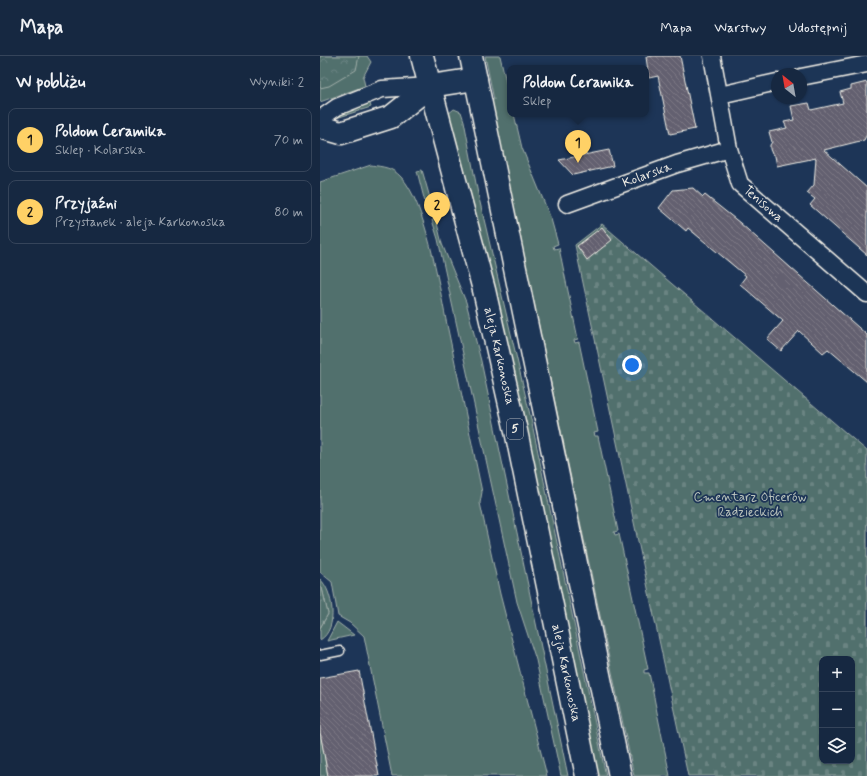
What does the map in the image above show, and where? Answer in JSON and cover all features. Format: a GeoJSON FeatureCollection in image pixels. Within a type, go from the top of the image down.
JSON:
{"type":"FeatureCollection","features":[{"type":"Feature","properties":{"kind":"main road","name":"aleja Karkonoska"},"geometry":{"type":"LineString","coordinates":[[422,56],[484,290],[516,431],[587,776]]}},
{"type":"Feature","properties":{"kind":"main road"},"geometry":{"type":"LineString","coordinates":[[471,56],[620,776]]}},
{"type":"Feature","properties":{"kind":"main road"},"geometry":{"type":"LineString","coordinates":[[320,127],[341,133],[390,117],[430,86],[476,79]]}},
{"type":"Feature","properties":{"kind":"street","name":"Tenisowa"},"geometry":{"type":"LineString","coordinates":[[712,56],[729,149],[740,184],[867,294]]}},
{"type":"Feature","properties":{"kind":"street"},"geometry":{"type":"LineString","coordinates":[[807,76],[867,64]]}},
{"type":"Feature","properties":{"kind":"street"},"geometry":{"type":"LineString","coordinates":[[720,95],[771,83]]}},
{"type":"Feature","properties":{"kind":"street"},"geometry":{"type":"LineString","coordinates":[[320,119],[337,107],[382,89],[430,86]]}},
{"type":"Feature","properties":{"kind":"street","name":"Kolarska"},"geometry":{"type":"LineString","coordinates":[[567,204],[677,164],[729,149]]}},
{"type":"Feature","properties":{"kind":"lane"},"geometry":{"type":"LineString","coordinates":[[320,655],[340,651]]}},
{"type":"Feature","properties":{"kind":"green space"},"geometry":{"type":"Polygon","coordinates":[[[320,56],[367,56],[371,62],[363,77],[365,86],[320,102],[320,56]]]}},
{"type":"Feature","properties":{"kind":"green space"},"geometry":{"type":"Polygon","coordinates":[[[320,56],[359,56],[356,70],[329,86],[320,88],[320,56]]]}},
{"type":"Feature","properties":{"kind":"green space"},"geometry":{"type":"Polygon","coordinates":[[[485,56],[500,56],[507,86],[507,117],[515,117],[522,148],[551,219],[558,244],[553,246],[554,249],[559,248],[578,339],[574,340],[575,343],[579,342],[598,432],[594,433],[595,436],[598,436],[618,531],[614,532],[615,535],[619,534],[648,669],[644,670],[644,673],[649,673],[670,776],[634,776],[491,100],[494,100],[485,56]]]}},
{"type":"Feature","properties":{"kind":"green space"},"geometry":{"type":"Polygon","coordinates":[[[369,101],[371,107],[333,119],[332,116],[369,101]]]}},
{"type":"Feature","properties":{"kind":"green space"},"geometry":{"type":"Polygon","coordinates":[[[454,109],[461,112],[464,121],[478,194],[531,419],[606,776],[598,776],[556,577],[447,115],[454,109]]]}},
{"type":"Feature","properties":{"kind":"green space"},"geometry":{"type":"Polygon","coordinates":[[[371,165],[391,169],[401,177],[410,189],[430,244],[482,492],[480,503],[500,594],[547,776],[392,776],[364,636],[350,623],[338,616],[332,582],[320,572],[320,182],[371,165]]]}},
{"type":"Feature","properties":{"kind":"green space"},"geometry":{"type":"Polygon","coordinates":[[[422,170],[432,205],[426,206],[417,171],[422,170]]]}},
{"type":"Feature","properties":{"kind":"green space"},"geometry":{"type":"Polygon","coordinates":[[[436,219],[442,244],[466,302],[481,361],[568,776],[561,776],[536,660],[517,602],[438,239],[432,220],[436,219]]]}},
{"type":"Feature","properties":{"kind":"green space","name":"Cmentarz Oficerów Radzieckich"},"geometry":{"type":"Polygon","coordinates":[[[602,224],[867,451],[867,776],[688,776],[575,245],[602,224]]]}},
{"type":"Feature","properties":{"kind":"green space"},"geometry":{"type":"Polygon","coordinates":[[[320,579],[325,585],[331,601],[332,619],[330,628],[326,635],[320,640],[320,628],[328,614],[322,588],[320,588],[320,579]]]}},
{"type":"Feature","properties":{"kind":"green space"},"geometry":{"type":"Polygon","coordinates":[[[320,588],[322,588],[328,614],[320,628],[320,588]]]}},
{"type":"Feature","properties":{"kind":"green space"},"geometry":{"type":"Polygon","coordinates":[[[337,622],[354,635],[327,641],[337,622]]]}},
{"type":"Feature","properties":{"kind":"green space"},"geometry":{"type":"Polygon","coordinates":[[[320,730],[328,776],[320,776],[320,730]]]}},
{"type":"Feature","properties":{"kind":"building"},"geometry":{"type":"Polygon","coordinates":[[[680,56],[695,129],[670,134],[658,76],[649,78],[649,65],[647,65],[646,57],[680,56]]]}},
{"type":"Feature","properties":{"kind":"building"},"geometry":{"type":"Polygon","coordinates":[[[867,82],[867,134],[864,140],[824,150],[867,188],[867,255],[810,205],[815,199],[807,193],[814,185],[816,158],[777,166],[775,156],[772,154],[770,149],[772,142],[769,132],[787,128],[784,122],[794,120],[791,106],[809,103],[811,110],[843,103],[840,92],[851,89],[851,86],[867,82]]]}},
{"type":"Feature","properties":{"kind":"building"},"geometry":{"type":"Polygon","coordinates":[[[609,150],[613,166],[573,175],[559,160],[609,150]]]}},
{"type":"Feature","properties":{"kind":"building"},"geometry":{"type":"Polygon","coordinates":[[[693,188],[703,197],[705,195],[740,223],[867,335],[867,382],[828,349],[823,353],[799,331],[781,351],[767,339],[783,321],[740,284],[746,276],[688,228],[686,231],[659,208],[673,190],[693,188]]]}},
{"type":"Feature","properties":{"kind":"building"},"geometry":{"type":"Polygon","coordinates":[[[602,227],[612,240],[587,260],[577,246],[602,227]]]}},
{"type":"Feature","properties":{"kind":"building"},"geometry":{"type":"Polygon","coordinates":[[[359,671],[379,776],[328,776],[320,732],[320,678],[359,671]]]}},
{"type":"Feature","properties":{"kind":"place","name":"Poldom Ceramika"},"geometry":{"type":"Point","coordinates":[578,163]}},
{"type":"Feature","properties":{"kind":"place","name":"Przyjaźni"},"geometry":{"type":"Point","coordinates":[437,225]}}]}
